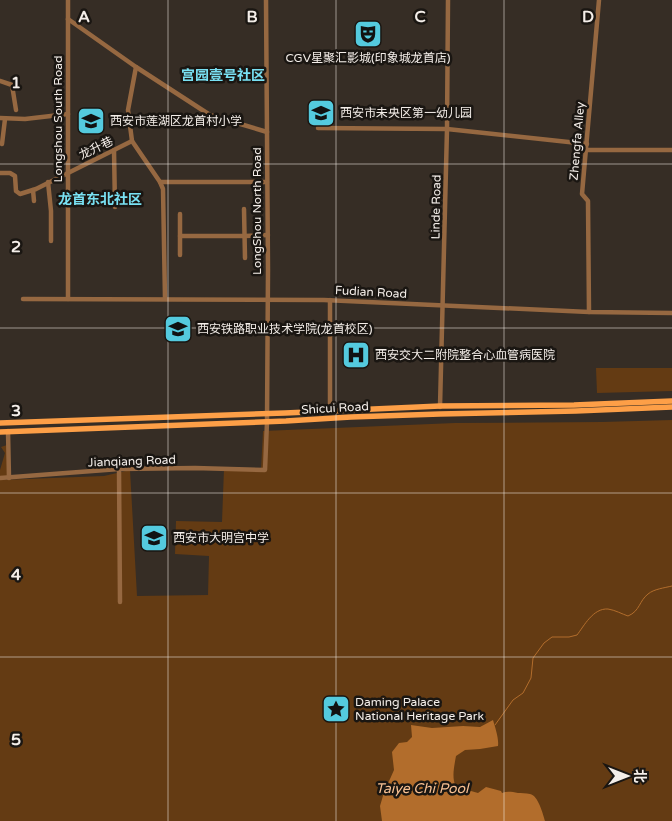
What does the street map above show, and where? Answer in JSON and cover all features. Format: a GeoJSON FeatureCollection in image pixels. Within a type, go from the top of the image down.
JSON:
{"type":"FeatureCollection","features":[{"type":"Feature","properties":{"kind":"main road","name":"Shicui Road"},"geometry":{"type":"LineString","coordinates":[[0,423],[440,406],[574,405],[672,401]]}},
{"type":"Feature","properties":{"kind":"main road","name":"Shicui Road"},"geometry":{"type":"LineString","coordinates":[[0,432],[672,406]]}},
{"type":"Feature","properties":{"kind":"street","name":"Longshou South Road"},"geometry":{"type":"LineString","coordinates":[[68,0],[68,298]]}},
{"type":"Feature","properties":{"kind":"street","name":"LongShou North Road"},"geometry":{"type":"LineString","coordinates":[[265,470],[268,235],[266,0]]}},
{"type":"Feature","properties":{"kind":"street","name":"Linde Road"},"geometry":{"type":"LineString","coordinates":[[440,414],[448,0]]}},
{"type":"Feature","properties":{"kind":"street","name":"Zhengfa Alley"},"geometry":{"type":"LineString","coordinates":[[589,312],[588,201],[582,194],[599,0]]}},
{"type":"Feature","properties":{"kind":"street"},"geometry":{"type":"LineString","coordinates":[[68,19],[136,67],[210,115],[267,132]]}},
{"type":"Feature","properties":{"kind":"street"},"geometry":{"type":"LineString","coordinates":[[136,67],[128,110],[132,141],[163,189],[165,298]]}},
{"type":"Feature","properties":{"kind":"street"},"geometry":{"type":"LineString","coordinates":[[0,81],[12,85],[16,110]]}},
{"type":"Feature","properties":{"kind":"street"},"geometry":{"type":"LineString","coordinates":[[2,144],[2,118],[25,119],[68,114]]}},
{"type":"Feature","properties":{"kind":"street"},"geometry":{"type":"LineString","coordinates":[[318,128],[447,129],[586,144]]}},
{"type":"Feature","properties":{"kind":"street","name":"龙升巷"},"geometry":{"type":"LineString","coordinates":[[33,190],[132,141]]}},
{"type":"Feature","properties":{"kind":"street"},"geometry":{"type":"LineString","coordinates":[[114,150],[115,207]]}},
{"type":"Feature","properties":{"kind":"street"},"geometry":{"type":"LineString","coordinates":[[586,150],[672,150]]}},
{"type":"Feature","properties":{"kind":"street"},"geometry":{"type":"LineString","coordinates":[[0,173],[10,173],[15,176],[18,194],[33,190],[34,201]]}},
{"type":"Feature","properties":{"kind":"street"},"geometry":{"type":"LineString","coordinates":[[48,182],[51,210],[51,241]]}},
{"type":"Feature","properties":{"kind":"street"},"geometry":{"type":"LineString","coordinates":[[160,182],[267,182]]}},
{"type":"Feature","properties":{"kind":"street"},"geometry":{"type":"LineString","coordinates":[[244,208],[245,258]]}},
{"type":"Feature","properties":{"kind":"street"},"geometry":{"type":"LineString","coordinates":[[180,214],[180,255]]}},
{"type":"Feature","properties":{"kind":"street"},"geometry":{"type":"LineString","coordinates":[[180,236],[268,235]]}},
{"type":"Feature","properties":{"kind":"street","name":"Fudian Road"},"geometry":{"type":"LineString","coordinates":[[23,299],[330,300],[589,312],[672,313]]}},
{"type":"Feature","properties":{"kind":"street"},"geometry":{"type":"LineString","coordinates":[[330,300],[330,410]]}},
{"type":"Feature","properties":{"kind":"street"},"geometry":{"type":"LineString","coordinates":[[8,432],[9,478]]}},
{"type":"Feature","properties":{"kind":"street","name":"Jianqiang Road"},"geometry":{"type":"LineString","coordinates":[[0,478],[119,469],[195,468],[265,470]]}},
{"type":"Feature","properties":{"kind":"street"},"geometry":{"type":"LineString","coordinates":[[119,469],[120,602]]}},
{"type":"Feature","properties":{"kind":"shaded area"},"geometry":{"type":"Polygon","coordinates":[[[596,368],[672,368],[672,391],[597,393],[596,368]]]}},
{"type":"Feature","properties":{"kind":"shaded area","name":"Daming Palace National Heritage Park"},"geometry":{"type":"Polygon","coordinates":[[[672,420],[672,821],[0,821],[0,480],[104,476],[130,470],[137,596],[208,595],[209,556],[175,554],[176,521],[222,522],[224,469],[261,470],[263,431],[455,423],[672,420]]]}},
{"type":"Feature","properties":{"kind":"shaded area"},"geometry":{"type":"Polygon","coordinates":[[[7,445],[8,476],[0,476],[5,453],[1,447],[7,445]]]}},
{"type":"Feature","properties":{"kind":"water","name":"Taiye Chi Pool"},"geometry":{"type":"Polygon","coordinates":[[[493,720],[498,746],[465,750],[456,756],[454,781],[456,786],[463,793],[471,791],[478,793],[486,787],[501,791],[502,793],[510,792],[533,795],[538,801],[545,821],[382,821],[380,806],[385,789],[394,770],[392,752],[399,743],[407,742],[412,737],[411,725],[432,728],[480,727],[493,720]]]}},
{"type":"Feature","properties":{"kind":"waterway"},"geometry":{"type":"LineString","coordinates":[[495,725],[513,700],[523,693],[531,678],[533,658],[544,643],[552,637],[577,635],[593,614],[603,609],[628,616],[635,611],[650,592],[672,586]]}},
{"type":"Feature","properties":{"kind":"place","name":"CGV星聚汇影城(印象城龙首店)"},"geometry":{"type":"Point","coordinates":[368,34]}},
{"type":"Feature","properties":{"kind":"place","name":"西安市未央区第一幼儿园"},"geometry":{"type":"Point","coordinates":[321,113]}},
{"type":"Feature","properties":{"kind":"place","name":"西安市莲湖区龙首村小学"},"geometry":{"type":"Point","coordinates":[91,121]}},
{"type":"Feature","properties":{"kind":"place","name":"西安铁路职业技术学院(龙首校区)"},"geometry":{"type":"Point","coordinates":[178,329]}},
{"type":"Feature","properties":{"kind":"place","name":"西安交大二附院整合心血管病医院"},"geometry":{"type":"Point","coordinates":[356,355]}},
{"type":"Feature","properties":{"kind":"place","name":"西安市大明宫中学"},"geometry":{"type":"Point","coordinates":[154,538]}},
{"type":"Feature","properties":{"kind":"place","name":"Daming Palace National Heritage Park"},"geometry":{"type":"Point","coordinates":[336,709]}},
{"type":"Feature","properties":{"kind":"district","name":"宫园壹号社区"},"geometry":{"type":"Point","coordinates":[223,75]}},
{"type":"Feature","properties":{"kind":"district","name":"龙首东北社区"},"geometry":{"type":"Point","coordinates":[100,199]}}]}
